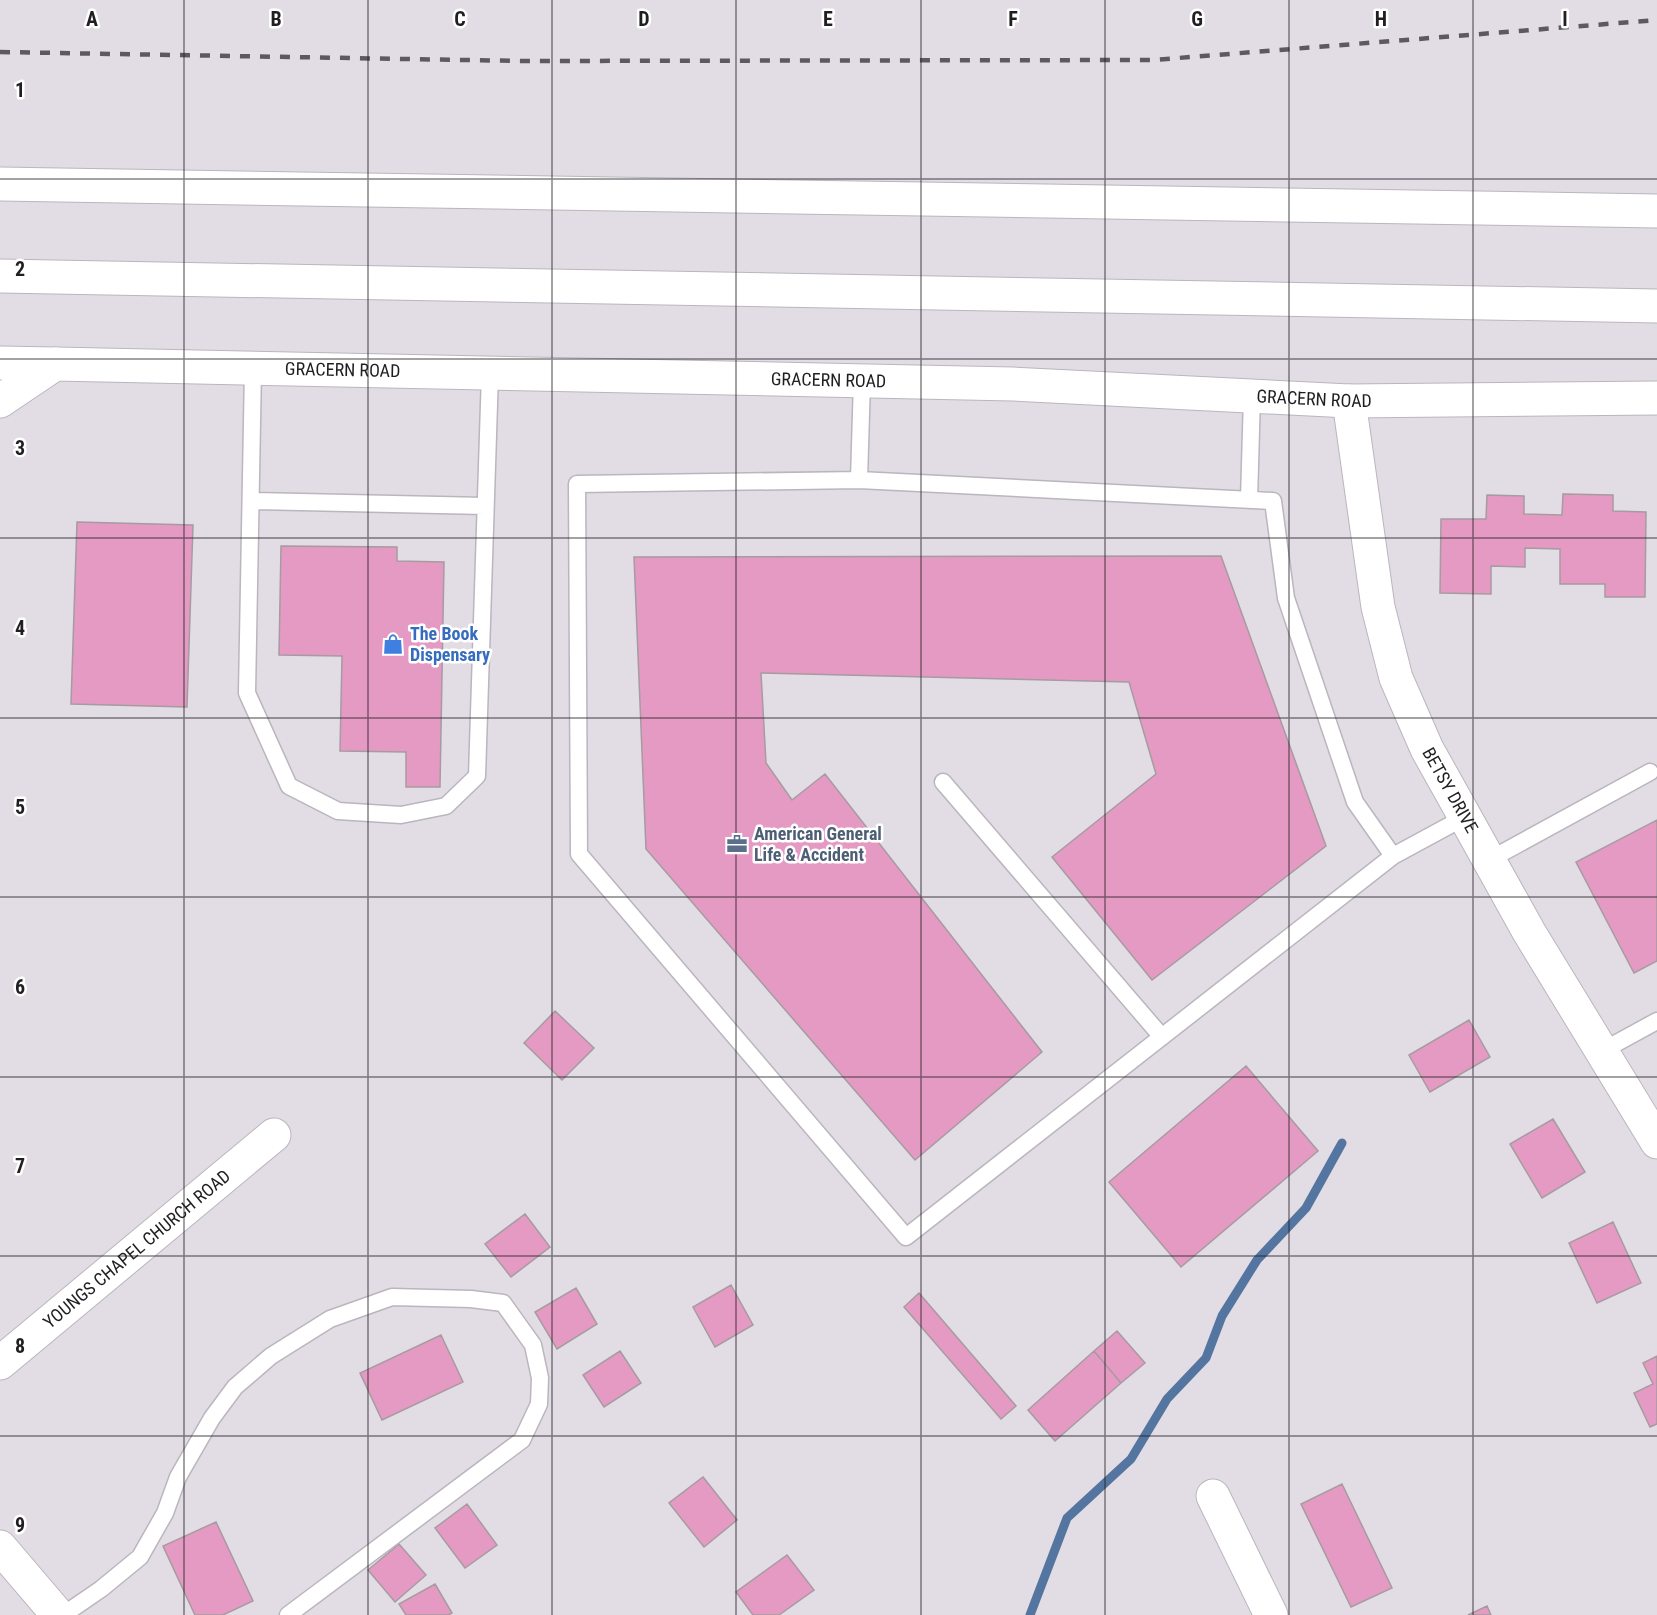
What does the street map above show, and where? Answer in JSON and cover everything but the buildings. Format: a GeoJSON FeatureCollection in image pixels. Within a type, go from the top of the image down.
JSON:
{"type":"FeatureCollection","features":[{"type":"Feature","properties":{"kind":"main road"},"geometry":{"type":"LineString","coordinates":[[0,184],[1657,212]]}},
{"type":"Feature","properties":{"kind":"main road"},"geometry":{"type":"LineString","coordinates":[[1433,208],[1657,200]]}},
{"type":"Feature","properties":{"kind":"main road"},"geometry":{"type":"LineString","coordinates":[[0,276],[1657,306]]}},
{"type":"Feature","properties":{"kind":"main road","name":"GRACERN ROAD"},"geometry":{"type":"LineString","coordinates":[[0,363],[1013,384],[1348,401],[1657,398]]}},
{"type":"Feature","properties":{"kind":"main road"},"geometry":{"type":"LineString","coordinates":[[0,401],[55,364]]}},
{"type":"Feature","properties":{"kind":"main road","name":"BETSY DRIVE"},"geometry":{"type":"LineString","coordinates":[[1348,401],[1378,607],[1396,678],[1426,748],[1529,932],[1657,1142]]}},
{"type":"Feature","properties":{"kind":"main road","name":"YOUNGS CHAPEL CHURCH ROAD"},"geometry":{"type":"LineString","coordinates":[[0,1363],[274,1135]]}},
{"type":"Feature","properties":{"kind":"main road"},"geometry":{"type":"LineString","coordinates":[[1213,1496],[1271,1615]]}},
{"type":"Feature","properties":{"kind":"main road"},"geometry":{"type":"LineString","coordinates":[[0,1547],[58,1615]]}},
{"type":"Feature","properties":{"kind":"lane"},"geometry":{"type":"LineString","coordinates":[[253,368],[247,693],[289,786],[338,811],[401,815],[446,806],[477,776],[490,373]]}},
{"type":"Feature","properties":{"kind":"lane"},"geometry":{"type":"LineString","coordinates":[[859,480],[862,380]]}},
{"type":"Feature","properties":{"kind":"lane"},"geometry":{"type":"LineString","coordinates":[[1249,500],[1252,396]]}},
{"type":"Feature","properties":{"kind":"lane"},"geometry":{"type":"LineString","coordinates":[[1393,856],[1355,802],[1312,678],[1286,598],[1273,501],[859,480],[577,484],[579,854],[906,1238],[1393,856],[1465,817]]}},
{"type":"Feature","properties":{"kind":"lane"},"geometry":{"type":"LineString","coordinates":[[251,501],[485,506]]}},
{"type":"Feature","properties":{"kind":"lane"},"geometry":{"type":"LineString","coordinates":[[1489,860],[1650,772]]}},
{"type":"Feature","properties":{"kind":"lane"},"geometry":{"type":"LineString","coordinates":[[943,782],[1162,1037]]}},
{"type":"Feature","properties":{"kind":"lane"},"geometry":{"type":"LineString","coordinates":[[1602,1051],[1657,1021]]}},
{"type":"Feature","properties":{"kind":"lane"},"geometry":{"type":"LineString","coordinates":[[63,1615],[101,1589],[140,1557],[165,1513],[178,1478],[212,1418],[235,1387],[271,1356],[330,1319],[392,1297],[471,1299],[503,1303],[533,1345],[540,1378],[538,1404],[522,1440],[288,1615]]}},
{"type":"Feature","properties":{"kind":"waterway"},"geometry":{"type":"LineString","coordinates":[[1030,1615],[1067,1518],[1131,1459],[1167,1399],[1206,1358],[1222,1316],[1257,1260],[1306,1208],[1342,1143]]}},
{"type":"Feature","properties":{"kind":"railway"},"geometry":{"type":"LineString","coordinates":[[0,52],[522,61],[1153,60],[1657,20]]}},
{"type":"Feature","properties":{"kind":"place","name":"The Book Dispensary"},"geometry":{"type":"Point","coordinates":[393,644]}},
{"type":"Feature","properties":{"kind":"place","name":"American General Life & Accident"},"geometry":{"type":"Point","coordinates":[737,844]}}]}
